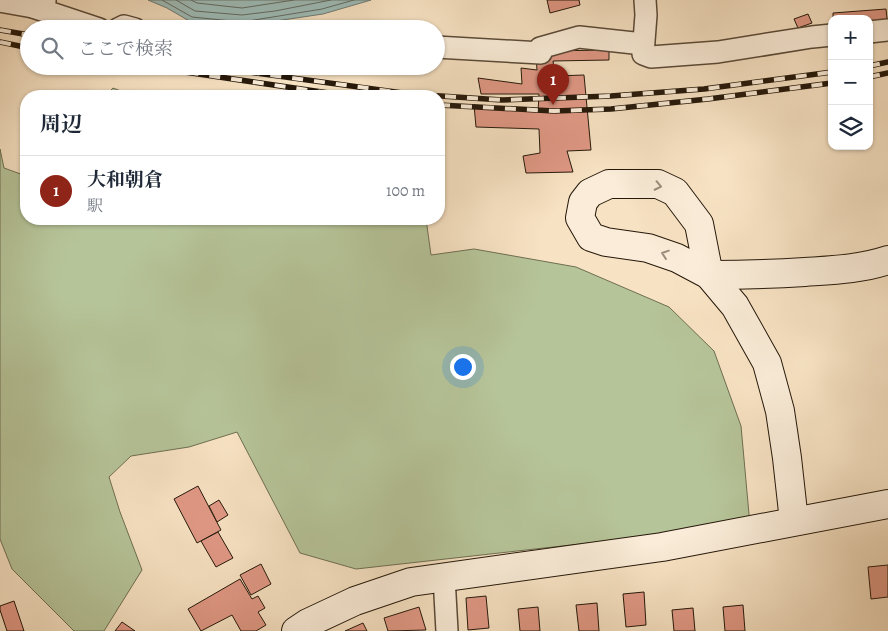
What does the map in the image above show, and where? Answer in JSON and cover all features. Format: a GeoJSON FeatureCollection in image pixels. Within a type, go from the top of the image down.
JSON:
{"type":"FeatureCollection","features":[{"type":"Feature","properties":{"kind":"street"},"geometry":{"type":"LineString","coordinates":[[645,0],[646,15],[643,54],[651,57],[718,52],[828,35]]}},
{"type":"Feature","properties":{"kind":"street"},"geometry":{"type":"LineString","coordinates":[[0,1],[40,4],[78,20]]}},
{"type":"Feature","properties":{"kind":"street"},"geometry":{"type":"LineString","coordinates":[[873,32],[888,30]]}},
{"type":"Feature","properties":{"kind":"street"},"geometry":{"type":"LineString","coordinates":[[445,48],[541,53],[540,48],[579,37],[643,44]]}},
{"type":"Feature","properties":{"kind":"street"},"geometry":{"type":"LineString","coordinates":[[709,275],[699,224],[675,192],[658,184],[609,184],[590,193],[582,202],[580,218],[591,237],[606,242],[648,248],[676,258],[709,275],[735,306],[768,363],[780,412],[794,521]]}},
{"type":"Feature","properties":{"kind":"street"},"geometry":{"type":"LineString","coordinates":[[709,275],[838,270],[869,266],[888,260]]}},
{"type":"Feature","properties":{"kind":"street"},"geometry":{"type":"LineString","coordinates":[[296,631],[308,623],[355,601],[411,582],[662,547],[888,504]]}},
{"type":"Feature","properties":{"kind":"street"},"geometry":{"type":"LineString","coordinates":[[444,577],[447,631]]}},
{"type":"Feature","properties":{"kind":"green space"},"geometry":{"type":"Polygon","coordinates":[[[0,149],[4,168],[20,174],[20,225],[427,225],[431,255],[474,249],[576,267],[669,307],[714,351],[741,426],[750,525],[356,569],[300,553],[237,432],[189,447],[131,456],[109,477],[142,570],[104,631],[74,631],[12,569],[0,539],[0,149]]]}},
{"type":"Feature","properties":{"kind":"water"},"geometry":{"type":"Polygon","coordinates":[[[148,0],[371,0],[323,14],[282,20],[188,20],[148,0]]]}},
{"type":"Feature","properties":{"kind":"building"},"geometry":{"type":"Polygon","coordinates":[[[547,0],[579,0],[580,5],[550,13],[547,0]]]}},
{"type":"Feature","properties":{"kind":"building"},"geometry":{"type":"Polygon","coordinates":[[[886,9],[888,27],[873,28],[873,15],[833,15],[833,13],[886,9]]]}},
{"type":"Feature","properties":{"kind":"building"},"geometry":{"type":"Polygon","coordinates":[[[808,14],[812,23],[798,28],[794,19],[808,14]]]}},
{"type":"Feature","properties":{"kind":"building"},"geometry":{"type":"Polygon","coordinates":[[[609,50],[609,60],[553,61],[555,76],[584,75],[591,150],[567,151],[573,172],[526,173],[523,156],[540,153],[539,129],[476,127],[474,105],[538,112],[539,94],[481,94],[478,78],[522,84],[521,68],[537,70],[536,56],[543,51],[609,50]]]}},
{"type":"Feature","properties":{"kind":"building"},"geometry":{"type":"Polygon","coordinates":[[[198,486],[221,530],[197,543],[174,499],[198,486]]]}},
{"type":"Feature","properties":{"kind":"building"},"geometry":{"type":"Polygon","coordinates":[[[219,500],[228,515],[217,522],[209,506],[219,500]]]}},
{"type":"Feature","properties":{"kind":"building"},"geometry":{"type":"Polygon","coordinates":[[[218,532],[233,558],[216,567],[201,541],[218,532]]]}},
{"type":"Feature","properties":{"kind":"building"},"geometry":{"type":"Polygon","coordinates":[[[261,564],[271,584],[251,595],[240,575],[261,564]]]}},
{"type":"Feature","properties":{"kind":"building"},"geometry":{"type":"Polygon","coordinates":[[[888,565],[888,597],[871,599],[868,567],[888,565]]]}},
{"type":"Feature","properties":{"kind":"building"},"geometry":{"type":"Polygon","coordinates":[[[240,579],[252,599],[258,596],[265,608],[258,612],[266,625],[256,631],[241,631],[232,615],[201,631],[188,609],[240,579]]]}},
{"type":"Feature","properties":{"kind":"building"},"geometry":{"type":"Polygon","coordinates":[[[644,592],[646,625],[626,627],[623,594],[644,592]]]}},
{"type":"Feature","properties":{"kind":"building"},"geometry":{"type":"Polygon","coordinates":[[[486,596],[489,628],[468,630],[466,598],[486,596]]]}},
{"type":"Feature","properties":{"kind":"building"},"geometry":{"type":"Polygon","coordinates":[[[14,601],[24,631],[7,631],[0,610],[0,606],[14,601]]]}},
{"type":"Feature","properties":{"kind":"building"},"geometry":{"type":"Polygon","coordinates":[[[597,603],[599,631],[579,631],[576,605],[597,603]]]}},
{"type":"Feature","properties":{"kind":"building"},"geometry":{"type":"Polygon","coordinates":[[[743,605],[745,631],[725,631],[723,607],[743,605]]]}},
{"type":"Feature","properties":{"kind":"building"},"geometry":{"type":"Polygon","coordinates":[[[419,607],[426,630],[388,631],[384,618],[419,607]]]}},
{"type":"Feature","properties":{"kind":"building"},"geometry":{"type":"Polygon","coordinates":[[[538,607],[540,631],[520,631],[518,609],[538,607]]]}},
{"type":"Feature","properties":{"kind":"building"},"geometry":{"type":"Polygon","coordinates":[[[693,608],[695,631],[674,631],[672,610],[693,608]]]}},
{"type":"Feature","properties":{"kind":"building"},"geometry":{"type":"Polygon","coordinates":[[[122,622],[135,631],[115,631],[122,622]]]}},
{"type":"Feature","properties":{"kind":"building"},"geometry":{"type":"Polygon","coordinates":[[[363,623],[367,631],[345,631],[363,623]]]}},
{"type":"Feature","properties":{"kind":"railway"},"geometry":{"type":"LineString","coordinates":[[0,30],[20,33]]}},
{"type":"Feature","properties":{"kind":"railway"},"geometry":{"type":"LineString","coordinates":[[0,42],[20,46]]}},
{"type":"Feature","properties":{"kind":"railway"},"geometry":{"type":"LineString","coordinates":[[873,65],[888,62]]}},
{"type":"Feature","properties":{"kind":"railway"},"geometry":{"type":"LineString","coordinates":[[445,96],[502,100],[611,96],[704,89],[828,73]]}},
{"type":"Feature","properties":{"kind":"railway"},"geometry":{"type":"LineString","coordinates":[[873,76],[888,73]]}},
{"type":"Feature","properties":{"kind":"railway"},"geometry":{"type":"LineString","coordinates":[[206,75],[308,90]]}},
{"type":"Feature","properties":{"kind":"railway"},"geometry":{"type":"LineString","coordinates":[[271,75],[381,90]]}},
{"type":"Feature","properties":{"kind":"railway"},"geometry":{"type":"LineString","coordinates":[[445,105],[554,111],[611,109],[828,84]]}},
{"type":"Feature","properties":{"kind":"place","name":"大和朝倉"},"geometry":{"type":"Point","coordinates":[553,105]}}]}
